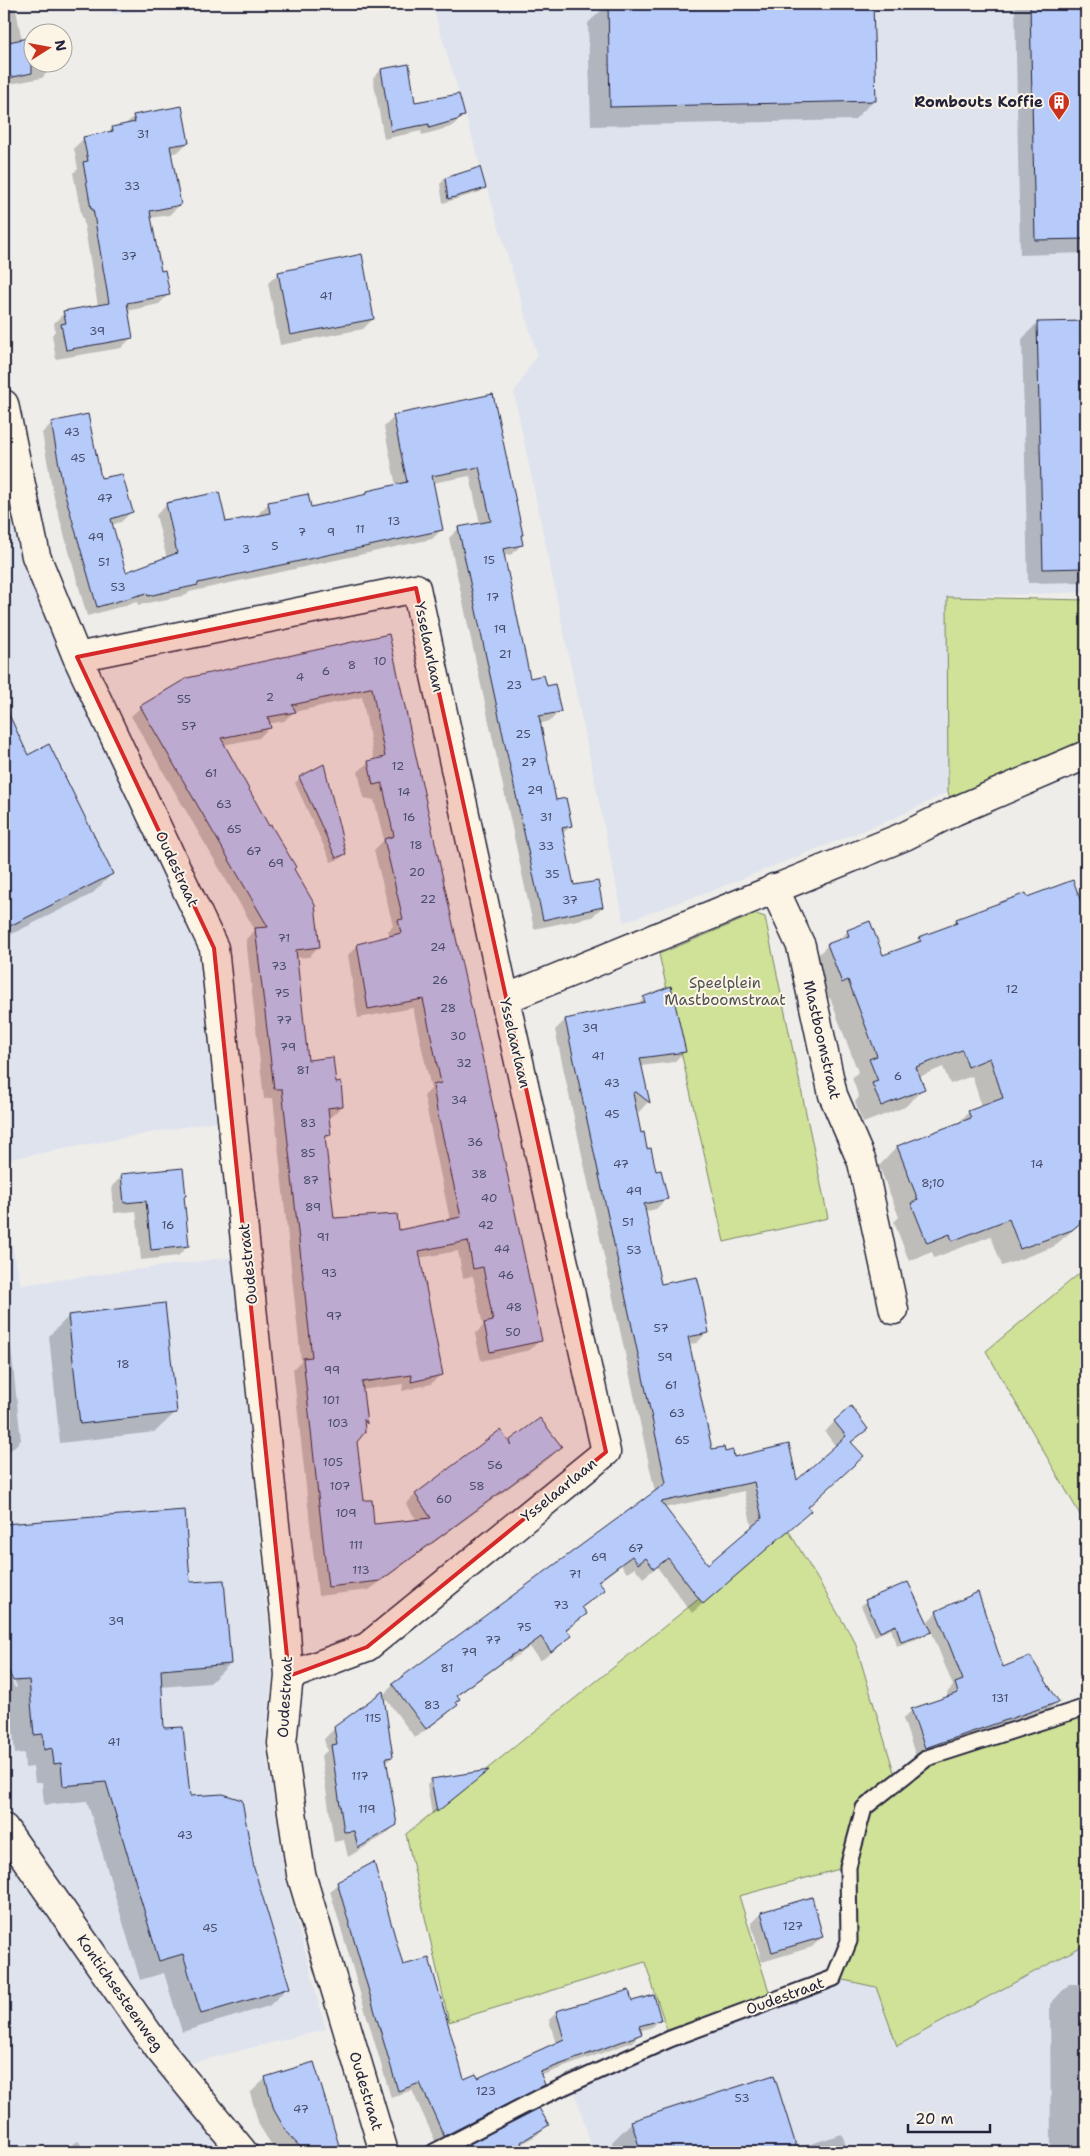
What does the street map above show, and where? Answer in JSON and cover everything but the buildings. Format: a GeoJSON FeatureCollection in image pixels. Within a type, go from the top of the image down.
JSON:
{"type":"FeatureCollection","features":[{"type":"Feature","properties":{"kind":"street","name":"Oudestraat"},"geometry":{"type":"LineString","coordinates":[[4,404],[36,556],[77,657],[214,948],[284,1610],[289,1676],[282,1743],[301,1874],[384,2152]]}},
{"type":"Feature","properties":{"kind":"street","name":"Ysselaarlaan"},"geometry":{"type":"LineString","coordinates":[[77,657],[416,588],[606,1452],[367,1647],[289,1676]]}},
{"type":"Feature","properties":{"kind":"street"},"geometry":{"type":"LineString","coordinates":[[505,998],[905,836],[955,811],[1086,755]]}},
{"type":"Feature","properties":{"kind":"street","name":"Mastboomstraat"},"geometry":{"type":"LineString","coordinates":[[774,888],[801,946],[833,1096],[862,1162],[894,1310]]}},
{"type":"Feature","properties":{"kind":"street","name":"Kontichsesteenweg"},"geometry":{"type":"LineString","coordinates":[[4,1828],[159,2049],[243,2152]]}},
{"type":"Feature","properties":{"kind":"lane","name":"Oudestraat"},"geometry":{"type":"LineString","coordinates":[[434,2152],[541,2097],[670,2039],[834,1978],[849,1941],[848,1867],[864,1808],[927,1758],[1086,1707]]}},
{"type":"Feature","properties":{"kind":"highlighted area"},"geometry":{"type":"Polygon","coordinates":[[[416,588],[606,1452],[367,1647],[289,1676],[214,948],[77,657],[416,588]]]}},
{"type":"Feature","properties":{"kind":"shaded area"},"geometry":{"type":"Polygon","coordinates":[[[110,4],[200,4],[113,14],[110,4]]]}},
{"type":"Feature","properties":{"kind":"shaded area"},"geometry":{"type":"Polygon","coordinates":[[[432,4],[1086,4],[1086,592],[947,597],[948,792],[897,817],[711,891],[624,922],[514,393],[537,354],[432,4]]]}},
{"type":"Feature","properties":{"kind":"shaded area"},"geometry":{"type":"Polygon","coordinates":[[[4,485],[21,561],[198,952],[216,1121],[4,1160],[4,485]]]}},
{"type":"Feature","properties":{"kind":"shaded area"},"geometry":{"type":"Polygon","coordinates":[[[4,1209],[21,1285],[231,1257],[272,1676],[265,1744],[285,1877],[326,2029],[175,2067],[243,2152],[4,2152],[4,1209]]]}},
{"type":"Feature","properties":{"kind":"shaded area"},"geometry":{"type":"Polygon","coordinates":[[[1086,1944],[1086,2152],[593,2152],[572,2082],[834,1978],[876,1987],[897,2046],[1086,1944]]]}},
{"type":"Feature","properties":{"kind":"green space"},"geometry":{"type":"Polygon","coordinates":[[[947,597],[1086,600],[1086,755],[955,811],[948,792],[947,597]]]}},
{"type":"Feature","properties":{"kind":"green space","name":"Speelplein Mastboomstraat"},"geometry":{"type":"Polygon","coordinates":[[[756,914],[765,917],[828,1218],[724,1242],[659,954],[756,914]]]}},
{"type":"Feature","properties":{"kind":"green space"},"geometry":{"type":"Polygon","coordinates":[[[1086,1268],[1086,1525],[986,1351],[1086,1268]]]}},
{"type":"Feature","properties":{"kind":"green space"},"geometry":{"type":"Polygon","coordinates":[[[787,1528],[855,1642],[897,1782],[927,1758],[1086,1707],[1086,1944],[897,2046],[876,1987],[834,1978],[849,1941],[847,1867],[739,1896],[772,2001],[670,2039],[645,1962],[449,2022],[406,1834],[787,1528]]]}},
{"type":"Feature","properties":{"kind":"place","name":"Rombouts Koffie"},"geometry":{"type":"Point","coordinates":[1059,121]}}]}
